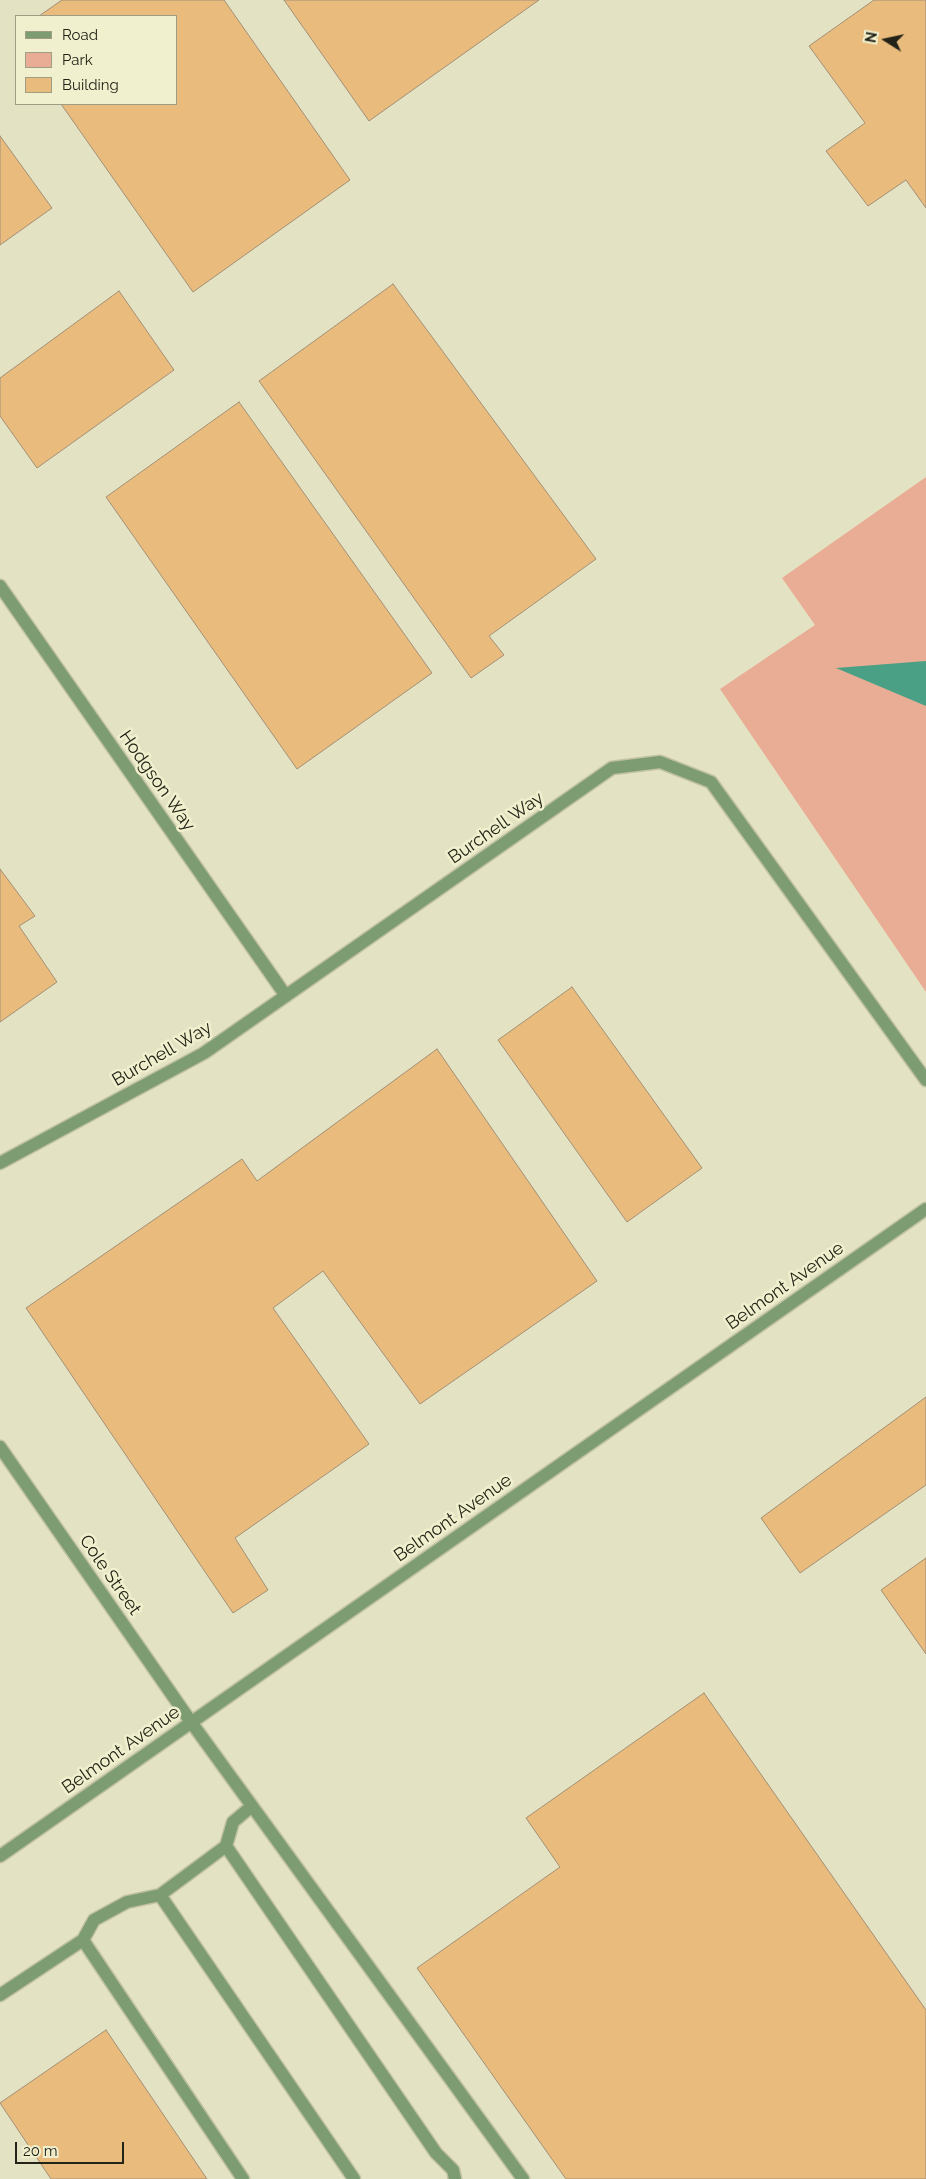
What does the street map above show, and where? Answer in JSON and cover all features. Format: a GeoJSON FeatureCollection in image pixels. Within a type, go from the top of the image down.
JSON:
{"type":"FeatureCollection","features":[{"type":"Feature","properties":{"kind":"street","name":"Hodgson Way"},"geometry":{"type":"LineString","coordinates":[[0,586],[286,996]]}},
{"type":"Feature","properties":{"kind":"street","name":"Burchell Way"},"geometry":{"type":"LineString","coordinates":[[0,1163],[204,1053],[612,768],[660,762],[712,782],[926,1080]]}},
{"type":"Feature","properties":{"kind":"street","name":"Belmont Avenue"},"geometry":{"type":"LineString","coordinates":[[0,1856],[926,1209]]}},
{"type":"Feature","properties":{"kind":"street","name":"Cole Street"},"geometry":{"type":"LineString","coordinates":[[0,1447],[191,1722],[523,2179]]}},
{"type":"Feature","properties":{"kind":"street"},"geometry":{"type":"LineString","coordinates":[[0,1995],[83,1940],[94,1920],[127,1902],[160,1895],[226,1846],[233,1822],[252,1806]]}},
{"type":"Feature","properties":{"kind":"street"},"geometry":{"type":"LineString","coordinates":[[226,1846],[436,2153],[453,2170],[455,2179]]}},
{"type":"Feature","properties":{"kind":"street"},"geometry":{"type":"LineString","coordinates":[[160,1895],[354,2179]]}},
{"type":"Feature","properties":{"kind":"street"},"geometry":{"type":"LineString","coordinates":[[83,1940],[243,2179]]}},
{"type":"Feature","properties":{"kind":"green space"},"geometry":{"type":"Polygon","coordinates":[[[926,477],[926,992],[720,689],[815,625],[782,578],[926,477]]]}},
{"type":"Feature","properties":{"kind":"shaded area"},"geometry":{"type":"Polygon","coordinates":[[[926,661],[926,706],[836,668],[926,661]]]}},
{"type":"Feature","properties":{"kind":"building"},"geometry":{"type":"Polygon","coordinates":[[[62,0],[224,0],[350,180],[193,292],[62,105],[178,105],[178,15],[40,15],[62,0]]]}},
{"type":"Feature","properties":{"kind":"building"},"geometry":{"type":"Polygon","coordinates":[[[284,0],[539,0],[369,121],[284,0]]]}},
{"type":"Feature","properties":{"kind":"building"},"geometry":{"type":"Polygon","coordinates":[[[874,0],[926,0],[926,208],[906,180],[868,206],[826,151],[865,123],[809,46],[874,0]]]}},
{"type":"Feature","properties":{"kind":"building"},"geometry":{"type":"Polygon","coordinates":[[[0,136],[52,208],[0,245],[0,136]]]}},
{"type":"Feature","properties":{"kind":"building"},"geometry":{"type":"Polygon","coordinates":[[[393,284],[596,559],[489,636],[504,655],[471,678],[259,381],[393,284]]]}},
{"type":"Feature","properties":{"kind":"building"},"geometry":{"type":"Polygon","coordinates":[[[119,291],[174,370],[37,468],[0,416],[0,378],[119,291]]]}},
{"type":"Feature","properties":{"kind":"building"},"geometry":{"type":"Polygon","coordinates":[[[239,402],[432,673],[297,769],[106,497],[239,402]]]}},
{"type":"Feature","properties":{"kind":"building"},"geometry":{"type":"Polygon","coordinates":[[[0,869],[35,916],[19,926],[57,982],[0,1022],[0,869]]]}},
{"type":"Feature","properties":{"kind":"building"},"geometry":{"type":"Polygon","coordinates":[[[572,987],[702,1168],[627,1222],[498,1040],[572,987]]]}},
{"type":"Feature","properties":{"kind":"building"},"geometry":{"type":"Polygon","coordinates":[[[437,1049],[597,1281],[420,1404],[323,1271],[273,1308],[369,1444],[235,1538],[268,1590],[233,1613],[26,1308],[242,1159],[257,1181],[437,1049]]]}},
{"type":"Feature","properties":{"kind":"building"},"geometry":{"type":"Polygon","coordinates":[[[926,1397],[926,1485],[800,1573],[761,1518],[926,1397]]]}},
{"type":"Feature","properties":{"kind":"building"},"geometry":{"type":"Polygon","coordinates":[[[926,1558],[926,1654],[881,1590],[926,1558]]]}},
{"type":"Feature","properties":{"kind":"building"},"geometry":{"type":"Polygon","coordinates":[[[704,1693],[926,2010],[926,2179],[566,2179],[417,1968],[560,1867],[526,1818],[704,1693]]]}},
{"type":"Feature","properties":{"kind":"building"},"geometry":{"type":"Polygon","coordinates":[[[106,2030],[207,2179],[51,2179],[0,2103],[106,2030]]]}}]}
